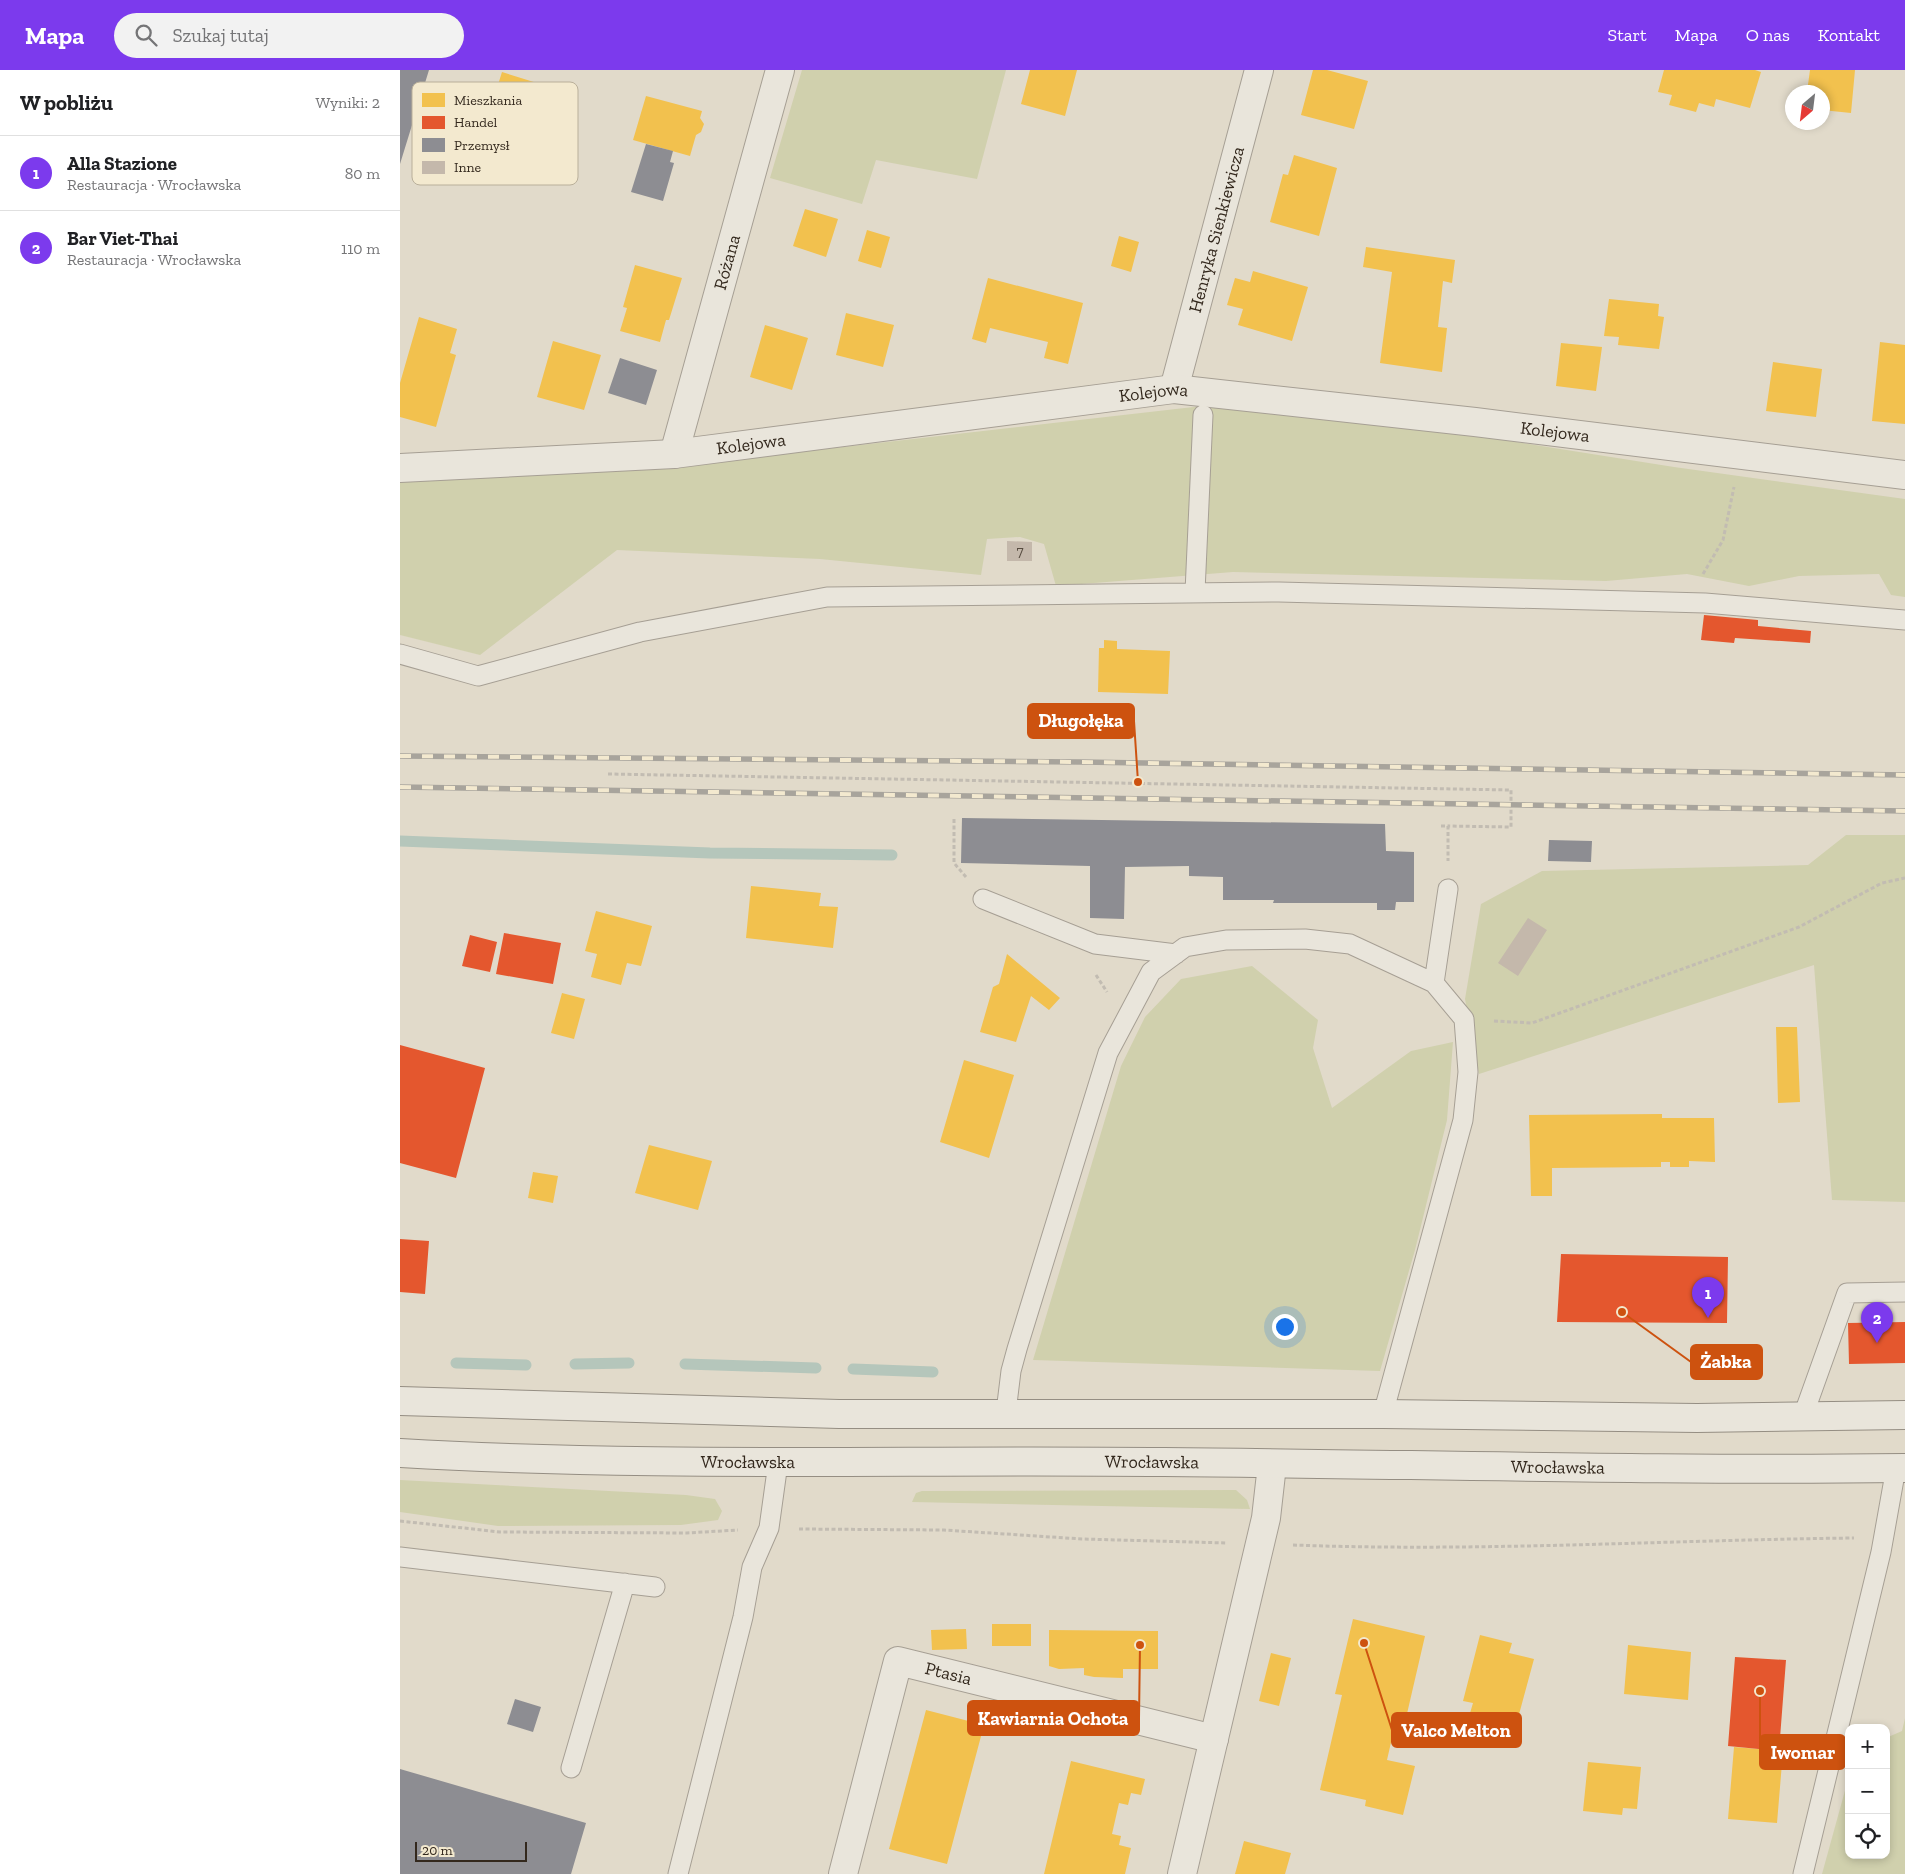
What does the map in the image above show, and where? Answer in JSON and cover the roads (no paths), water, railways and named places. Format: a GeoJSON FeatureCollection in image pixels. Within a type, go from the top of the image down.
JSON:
{"type":"FeatureCollection","features":[{"type":"Feature","properties":{"kind":"street","name":"Różana"},"geometry":{"type":"LineString","coordinates":[[674,454],[780,70]]}},
{"type":"Feature","properties":{"kind":"street","name":"Henryka Sienkiewicza"},"geometry":{"type":"LineString","coordinates":[[1174,389],[1260,70]]}},
{"type":"Feature","properties":{"kind":"street","name":"Kolejowa"},"geometry":{"type":"LineString","coordinates":[[400,468],[674,454],[1174,389],[1475,422],[1905,475]]}},
{"type":"Feature","properties":{"kind":"street"},"geometry":{"type":"LineString","coordinates":[[400,1401],[839,1414],[1006,1412],[1697,1418],[1905,1415]]}},
{"type":"Feature","properties":{"kind":"street","name":"Wrocławska"},"geometry":{"type":"LineString","coordinates":[[400,1453],[489,1458],[778,1463],[1165,1462],[1272,1465],[1901,1468]]}},
{"type":"Feature","properties":{"kind":"street"},"geometry":{"type":"LineString","coordinates":[[1182,1874],[1266,1518],[1272,1465]]}},
{"type":"Feature","properties":{"kind":"street","name":"Ptasia"},"geometry":{"type":"LineString","coordinates":[[843,1874],[898,1661],[1214,1739]]}},
{"type":"Feature","properties":{"kind":"lane"},"geometry":{"type":"LineString","coordinates":[[1195,592],[1203,415]]}},
{"type":"Feature","properties":{"kind":"lane"},"geometry":{"type":"LineString","coordinates":[[400,654],[478,676],[640,632],[827,597],[1279,592],[1685,602],[1905,620]]}},
{"type":"Feature","properties":{"kind":"lane"},"geometry":{"type":"LineString","coordinates":[[1434,983],[1448,890]]}},
{"type":"Feature","properties":{"kind":"lane"},"geometry":{"type":"LineString","coordinates":[[983,899],[1095,944],[1176,954]]}},
{"type":"Feature","properties":{"kind":"lane"},"geometry":{"type":"LineString","coordinates":[[1006,1412],[1011,1371],[1108,1053],[1150,972],[1185,947],[1226,940],[1305,939],[1350,944],[1434,983],[1464,1019],[1468,1072],[1463,1120],[1383,1414]]}},
{"type":"Feature","properties":{"kind":"lane"},"geometry":{"type":"LineString","coordinates":[[1803,1416],[1847,1293],[1905,1292]]}},
{"type":"Feature","properties":{"kind":"lane"},"geometry":{"type":"LineString","coordinates":[[678,1874],[743,1617],[752,1567],[769,1528],[778,1463]]}},
{"type":"Feature","properties":{"kind":"lane"},"geometry":{"type":"LineString","coordinates":[[1803,1874],[1901,1468]]}},
{"type":"Feature","properties":{"kind":"lane"},"geometry":{"type":"LineString","coordinates":[[400,1557],[655,1587]]}},
{"type":"Feature","properties":{"kind":"lane"},"geometry":{"type":"LineString","coordinates":[[571,1768],[625,1584]]}},
{"type":"Feature","properties":{"kind":"waterway"},"geometry":{"type":"LineString","coordinates":[[400,841],[710,853],[892,855]]}},
{"type":"Feature","properties":{"kind":"waterway"},"geometry":{"type":"LineString","coordinates":[[456,1363],[526,1365]]}},
{"type":"Feature","properties":{"kind":"waterway"},"geometry":{"type":"LineString","coordinates":[[575,1364],[629,1363]]}},
{"type":"Feature","properties":{"kind":"waterway"},"geometry":{"type":"LineString","coordinates":[[685,1364],[816,1368]]}},
{"type":"Feature","properties":{"kind":"waterway"},"geometry":{"type":"LineString","coordinates":[[853,1369],[933,1372]]}},
{"type":"Feature","properties":{"kind":"railway"},"geometry":{"type":"LineString","coordinates":[[400,756],[1081,762],[1905,775]]}},
{"type":"Feature","properties":{"kind":"railway"},"geometry":{"type":"LineString","coordinates":[[400,787],[1905,811]]}},
{"type":"Feature","properties":{"kind":"place","name":"Długołęka"},"geometry":{"type":"Point","coordinates":[1138,782]}},
{"type":"Feature","properties":{"kind":"place","name":"Żabka"},"geometry":{"type":"Point","coordinates":[1622,1312]}},
{"type":"Feature","properties":{"kind":"place","name":"Alla Stazione"},"geometry":{"type":"Point","coordinates":[1708,1318]}},
{"type":"Feature","properties":{"kind":"place","name":"Bar Viet-Thai"},"geometry":{"type":"Point","coordinates":[1877,1343]}},
{"type":"Feature","properties":{"kind":"place","name":"Valco Melton"},"geometry":{"type":"Point","coordinates":[1364,1643]}},
{"type":"Feature","properties":{"kind":"place","name":"Kawiarnia Ochota"},"geometry":{"type":"Point","coordinates":[1140,1645]}},
{"type":"Feature","properties":{"kind":"place","name":"Iwomar"},"geometry":{"type":"Point","coordinates":[1760,1691]}}]}
